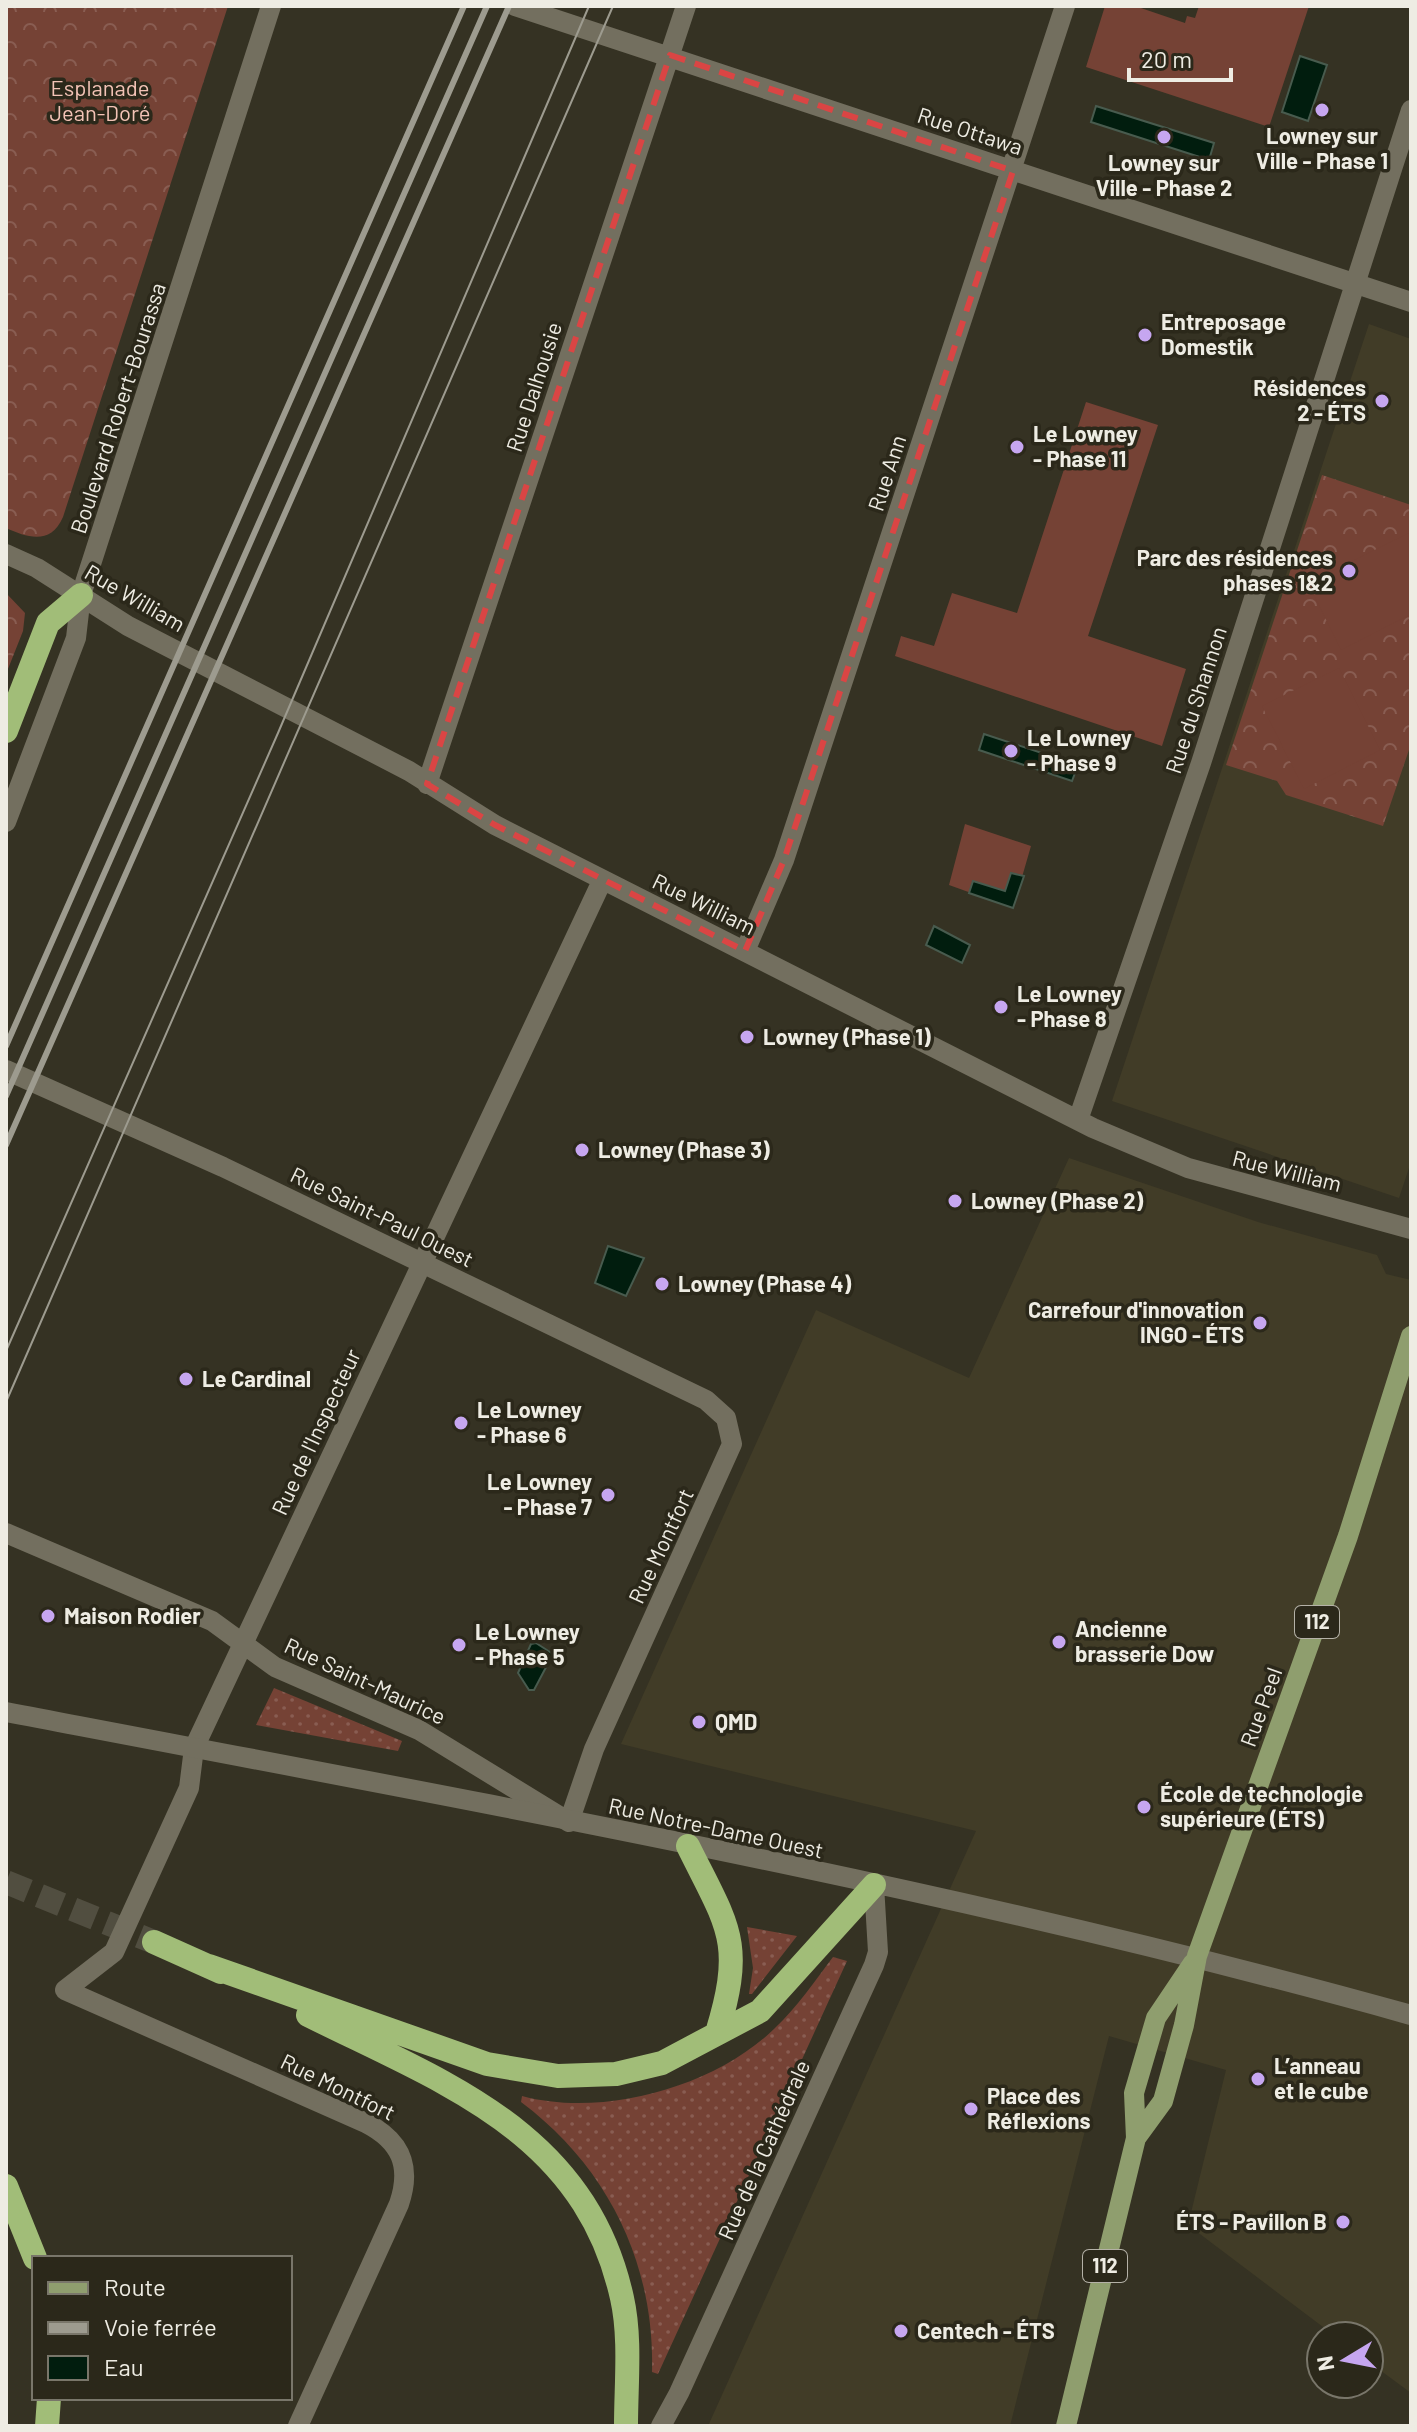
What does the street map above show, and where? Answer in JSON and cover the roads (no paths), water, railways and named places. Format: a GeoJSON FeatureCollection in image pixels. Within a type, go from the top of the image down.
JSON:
{"type":"FeatureCollection","features":[{"type":"Feature","properties":{"kind":"highway"},"geometry":{"type":"LineString","coordinates":[[6,731],[48,623],[81,595]]}},
{"type":"Feature","properties":{"kind":"highway"},"geometry":{"type":"LineString","coordinates":[[688,1846],[726,1924],[733,1951],[729,1993],[717,2033]]}},
{"type":"Feature","properties":{"kind":"highway"},"geometry":{"type":"LineString","coordinates":[[209,1966],[458,2055],[541,2075],[572,2077],[632,2072],[662,2063],[760,2011],[874,1885]]}},
{"type":"Feature","properties":{"kind":"highway"},"geometry":{"type":"LineString","coordinates":[[154,1942],[447,2084],[501,2116],[556,2166],[594,2223],[622,2300],[626,2426]]}},
{"type":"Feature","properties":{"kind":"highway"},"geometry":{"type":"LineString","coordinates":[[6,2186],[34,2256]]}},
{"type":"Feature","properties":{"kind":"highway"},"geometry":{"type":"LineString","coordinates":[[47,2426],[49,2400]]}},
{"type":"Feature","properties":{"kind":"main road","name":"Rue Peel"},"geometry":{"type":"LineString","coordinates":[[1136,2138],[1163,2101],[1184,2025],[1197,1956],[1348,1536],[1411,1336]]}},
{"type":"Feature","properties":{"kind":"main road","name":"Rue Peel"},"geometry":{"type":"LineString","coordinates":[[1066,2426],[1136,2138],[1134,2093],[1156,2018],[1197,1956]]}},
{"type":"Feature","properties":{"kind":"street","name":"Boulevard Robert-Bourassa"},"geometry":{"type":"LineString","coordinates":[[6,822],[76,638],[81,595],[271,6]]}},
{"type":"Feature","properties":{"kind":"street","name":"Rue Ottawa"},"geometry":{"type":"LineString","coordinates":[[515,6],[1411,302]]}},
{"type":"Feature","properties":{"kind":"street","name":"Rue Dalhousie"},"geometry":{"type":"LineString","coordinates":[[427,784],[686,6]]}},
{"type":"Feature","properties":{"kind":"street","name":"Rue Ann"},"geometry":{"type":"LineString","coordinates":[[745,951],[784,860],[1065,6]]}},
{"type":"Feature","properties":{"kind":"street","name":"Rue du Shannon"},"geometry":{"type":"LineString","coordinates":[[1078,1120],[1206,748],[1411,110]]}},
{"type":"Feature","properties":{"kind":"street","name":"Rue William"},"geometry":{"type":"LineString","coordinates":[[6,554],[81,595],[128,626],[427,784],[459,806],[1133,1147],[1188,1168],[1411,1229]]}},
{"type":"Feature","properties":{"kind":"street","name":"Rue de l'Inspecteur"},"geometry":{"type":"LineString","coordinates":[[65,1990],[114,1952],[189,1788],[194,1748],[602,881]]}},
{"type":"Feature","properties":{"kind":"street","name":"Rue Saint-Paul Ouest"},"geometry":{"type":"LineString","coordinates":[[6,1070],[140,1129],[706,1400],[727,1422]]}},
{"type":"Feature","properties":{"kind":"street","name":"Rue Montfort"},"geometry":{"type":"LineString","coordinates":[[569,1822],[594,1749],[730,1452],[727,1422]]}},
{"type":"Feature","properties":{"kind":"street","name":"Rue Saint-Maurice"},"geometry":{"type":"LineString","coordinates":[[6,1533],[212,1621],[287,1674],[419,1730],[569,1822]]}},
{"type":"Feature","properties":{"kind":"street","name":"Rue Notre-Dame Ouest"},"geometry":{"type":"LineString","coordinates":[[6,1712],[874,1885],[1197,1956],[1411,2015]]}},
{"type":"Feature","properties":{"kind":"street","name":"Rue de la Cathédrale"},"geometry":{"type":"LineString","coordinates":[[661,2426],[679,2393],[874,1965],[878,1952],[874,1885]]}},
{"type":"Feature","properties":{"kind":"street","name":"Rue Montfort"},"geometry":{"type":"LineString","coordinates":[[65,1990],[366,2123],[398,2147],[405,2170],[399,2204],[298,2426]]}},
{"type":"Feature","properties":{"kind":"water"},"geometry":{"type":"Polygon","coordinates":[[[1300,56],[1327,65],[1308,121],[1282,112],[1300,56]]]}},
{"type":"Feature","properties":{"kind":"water"},"geometry":{"type":"Polygon","coordinates":[[[1096,106],[1214,143],[1209,160],[1091,122],[1096,106]]]}},
{"type":"Feature","properties":{"kind":"water"},"geometry":{"type":"Polygon","coordinates":[[[984,734],[1078,765],[1072,781],[979,750],[984,734]]]}},
{"type":"Feature","properties":{"kind":"water"},"geometry":{"type":"Polygon","coordinates":[[[1011,873],[1024,876],[1013,908],[969,893],[973,881],[1005,891],[1011,873]]]}},
{"type":"Feature","properties":{"kind":"water"},"geometry":{"type":"Polygon","coordinates":[[[934,926],[970,945],[962,963],[926,945],[934,926]]]}},
{"type":"Feature","properties":{"kind":"water"},"geometry":{"type":"Polygon","coordinates":[[[608,1246],[644,1258],[626,1296],[595,1283],[608,1246]]]}},
{"type":"Feature","properties":{"kind":"water"},"geometry":{"type":"Polygon","coordinates":[[[536,1643],[553,1654],[534,1690],[529,1690],[518,1673],[531,1644],[536,1643]]]}},
{"type":"Feature","properties":{"kind":"tunnel"},"geometry":{"type":"LineString","coordinates":[[6,1882],[154,1942]]}},
{"type":"Feature","properties":{"kind":"tram line"},"geometry":{"type":"LineString","coordinates":[[6,1351],[278,733],[589,6]]}},
{"type":"Feature","properties":{"kind":"tram line"},"geometry":{"type":"LineString","coordinates":[[6,1402],[613,6]]}},
{"type":"Feature","properties":{"kind":"railway"},"geometry":{"type":"LineString","coordinates":[[6,1046],[464,6]]}},
{"type":"Feature","properties":{"kind":"railway"},"geometry":{"type":"LineString","coordinates":[[6,1096],[487,6]]}},
{"type":"Feature","properties":{"kind":"railway"},"geometry":{"type":"LineString","coordinates":[[6,1145],[509,6]]}},
{"type":"Feature","properties":{"kind":"place","name":"Lowney sur Ville - Phase 1"},"geometry":{"type":"Point","coordinates":[1322,110]}},
{"type":"Feature","properties":{"kind":"place","name":"Lowney sur Ville - Phase 2"},"geometry":{"type":"Point","coordinates":[1164,137]}},
{"type":"Feature","properties":{"kind":"place","name":"Entreposage Domestik"},"geometry":{"type":"Point","coordinates":[1145,335]}},
{"type":"Feature","properties":{"kind":"place","name":"Résidences 2 - ÉTS"},"geometry":{"type":"Point","coordinates":[1382,401]}},
{"type":"Feature","properties":{"kind":"place","name":"Le Lowney - Phase 11"},"geometry":{"type":"Point","coordinates":[1017,447]}},
{"type":"Feature","properties":{"kind":"place","name":"Parc des résidences phases 1&2"},"geometry":{"type":"Point","coordinates":[1349,571]}},
{"type":"Feature","properties":{"kind":"place","name":"Le Lowney - Phase 9"},"geometry":{"type":"Point","coordinates":[1011,751]}},
{"type":"Feature","properties":{"kind":"place","name":"Le Lowney - Phase 8"},"geometry":{"type":"Point","coordinates":[1001,1007]}},
{"type":"Feature","properties":{"kind":"place","name":"Lowney (Phase 1)"},"geometry":{"type":"Point","coordinates":[747,1037]}},
{"type":"Feature","properties":{"kind":"place","name":"Lowney (Phase 3)"},"geometry":{"type":"Point","coordinates":[582,1150]}},
{"type":"Feature","properties":{"kind":"place","name":"Lowney (Phase 2)"},"geometry":{"type":"Point","coordinates":[955,1201]}},
{"type":"Feature","properties":{"kind":"place","name":"Lowney (Phase 4)"},"geometry":{"type":"Point","coordinates":[662,1284]}},
{"type":"Feature","properties":{"kind":"place","name":"Carrefour d'innovation INGO - ÉTS"},"geometry":{"type":"Point","coordinates":[1260,1323]}},
{"type":"Feature","properties":{"kind":"place","name":"Le Cardinal"},"geometry":{"type":"Point","coordinates":[186,1379]}},
{"type":"Feature","properties":{"kind":"place","name":"Le Lowney - Phase 6"},"geometry":{"type":"Point","coordinates":[461,1423]}},
{"type":"Feature","properties":{"kind":"place","name":"Le Lowney - Phase 7"},"geometry":{"type":"Point","coordinates":[608,1495]}},
{"type":"Feature","properties":{"kind":"place","name":"Maison Rodier"},"geometry":{"type":"Point","coordinates":[48,1616]}},
{"type":"Feature","properties":{"kind":"place","name":"Ancienne brasserie Dow"},"geometry":{"type":"Point","coordinates":[1059,1642]}},
{"type":"Feature","properties":{"kind":"place","name":"Le Lowney - Phase 5"},"geometry":{"type":"Point","coordinates":[459,1645]}},
{"type":"Feature","properties":{"kind":"place","name":"QMD"},"geometry":{"type":"Point","coordinates":[699,1722]}},
{"type":"Feature","properties":{"kind":"place","name":"École de technologie supérieure (ÉTS)"},"geometry":{"type":"Point","coordinates":[1144,1807]}},
{"type":"Feature","properties":{"kind":"place","name":"L’anneau et le cube"},"geometry":{"type":"Point","coordinates":[1258,2079]}},
{"type":"Feature","properties":{"kind":"place","name":"Place des Réflexions"},"geometry":{"type":"Point","coordinates":[971,2109]}},
{"type":"Feature","properties":{"kind":"place","name":"ÉTS - Pavillon B"},"geometry":{"type":"Point","coordinates":[1343,2222]}},
{"type":"Feature","properties":{"kind":"place","name":"Centech - ÉTS"},"geometry":{"type":"Point","coordinates":[901,2331]}},
{"type":"Feature","properties":{"kind":"park label","name":"Esplanade Jean-Doré"},"geometry":{"type":"Point","coordinates":[100,100]}}]}
